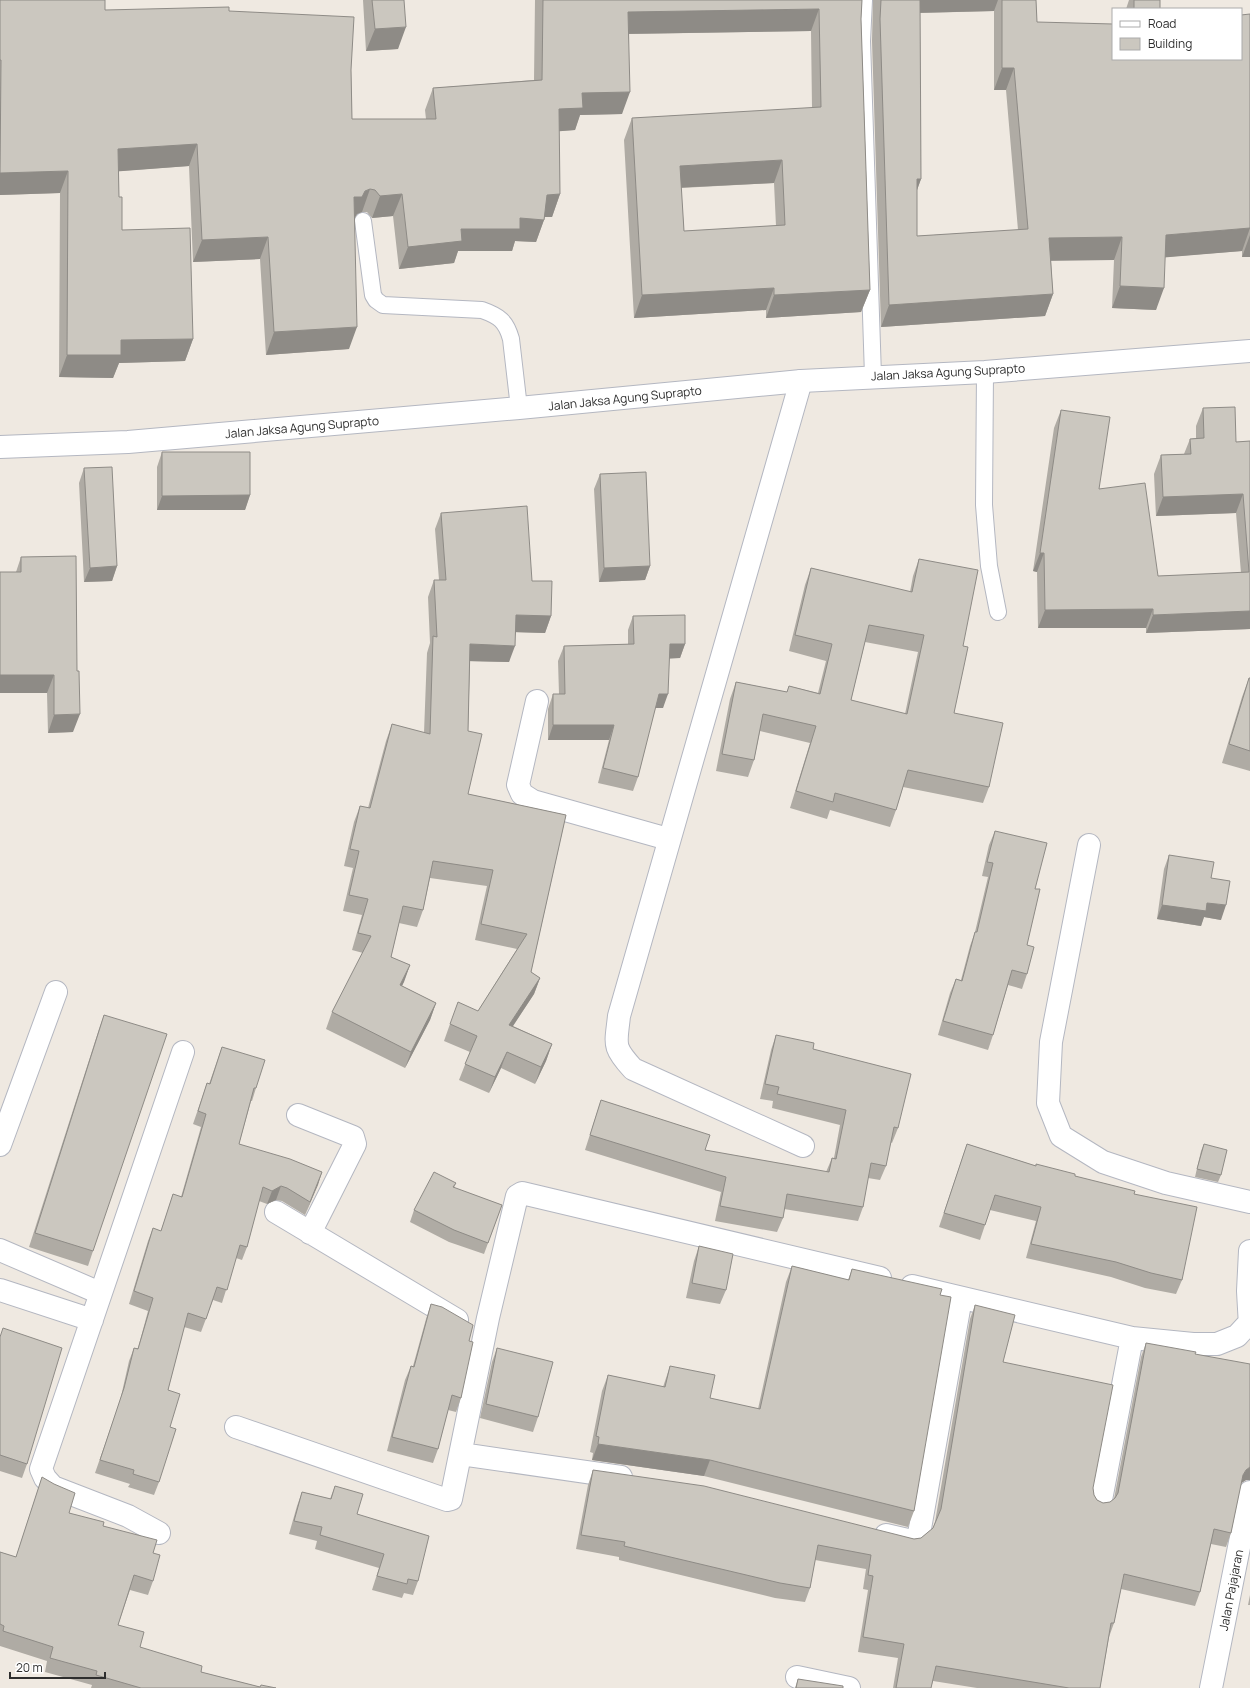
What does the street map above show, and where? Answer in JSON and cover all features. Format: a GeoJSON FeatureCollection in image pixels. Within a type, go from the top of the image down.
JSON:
{"type":"FeatureCollection","features":[{"type":"Feature","properties":{"kind":"street","name":"Jalan Jaksa Agung Suprapto"},"geometry":{"type":"LineString","coordinates":[[0,447],[128,442],[519,408],[800,381],[873,376],[985,372],[1250,351]]}},
{"type":"Feature","properties":{"kind":"street"},"geometry":{"type":"LineString","coordinates":[[800,381],[668,839],[619,1016],[616,1046],[621,1055],[633,1069],[803,1146]]}},
{"type":"Feature","properties":{"kind":"street"},"geometry":{"type":"LineString","coordinates":[[537,701],[518,785],[522,794],[533,801],[668,839]]}},
{"type":"Feature","properties":{"kind":"street"},"geometry":{"type":"LineString","coordinates":[[1089,845],[1051,1042],[1048,1103],[1061,1136],[1102,1162],[1166,1183],[1250,1202]]}},
{"type":"Feature","properties":{"kind":"street"},"geometry":{"type":"LineString","coordinates":[[0,1145],[56,992]]}},
{"type":"Feature","properties":{"kind":"street"},"geometry":{"type":"LineString","coordinates":[[159,1533],[128,1516],[53,1487],[45,1478],[41,1469],[183,1052]]}},
{"type":"Feature","properties":{"kind":"street"},"geometry":{"type":"LineString","coordinates":[[298,1115],[353,1137],[355,1144],[310,1233]]}},
{"type":"Feature","properties":{"kind":"street"},"geometry":{"type":"LineString","coordinates":[[236,1426],[447,1500],[451,1499],[454,1493],[484,1335],[517,1196],[522,1193],[1132,1338],[1193,1344],[1217,1344],[1237,1336],[1249,1325],[1250,1251]]}},
{"type":"Feature","properties":{"kind":"street"},"geometry":{"type":"LineString","coordinates":[[276,1212],[484,1335]]}},
{"type":"Feature","properties":{"kind":"street"},"geometry":{"type":"LineString","coordinates":[[0,1250],[100,1293]]}},
{"type":"Feature","properties":{"kind":"street"},"geometry":{"type":"LineString","coordinates":[[0,1290],[92,1320]]}},
{"type":"Feature","properties":{"kind":"street"},"geometry":{"type":"LineString","coordinates":[[867,1530],[912,1541],[919,1534],[961,1298]]}},
{"type":"Feature","properties":{"kind":"street"},"geometry":{"type":"LineString","coordinates":[[1100,1506],[1132,1338]]}},
{"type":"Feature","properties":{"kind":"street"},"geometry":{"type":"LineString","coordinates":[[461,1454],[639,1479]]}},
{"type":"Feature","properties":{"kind":"street","name":"Jalan Pajajaran"},"geometry":{"type":"LineString","coordinates":[[1211,1688],[1250,1492]]}},
{"type":"Feature","properties":{"kind":"street"},"geometry":{"type":"LineString","coordinates":[[797,1676],[849,1688]]}},
{"type":"Feature","properties":{"kind":"lane"},"geometry":{"type":"LineString","coordinates":[[864,0],[862,42],[873,376]]}},
{"type":"Feature","properties":{"kind":"lane"},"geometry":{"type":"LineString","coordinates":[[363,221],[373,295],[376,300],[383,305],[482,310],[497,316],[508,329],[511,339],[519,408]]}},
{"type":"Feature","properties":{"kind":"lane"},"geometry":{"type":"LineString","coordinates":[[985,372],[984,505],[989,566],[998,612]]}},
{"type":"Feature","properties":{"kind":"building"},"geometry":{"type":"Polygon","coordinates":[[[0,0],[105,0],[105,10],[229,7],[229,11],[354,17],[351,70],[352,119],[436,119],[433,88],[542,80],[543,0],[862,0],[861,19],[870,290],[774,295],[774,288],[642,295],[632,118],[821,107],[819,9],[628,12],[630,92],[582,93],[583,108],[559,109],[560,194],[547,195],[544,220],[520,218],[520,229],[461,229],[462,241],[408,247],[402,194],[380,196],[375,190],[370,189],[365,191],[362,197],[354,197],[357,327],[274,332],[268,237],[202,240],[197,144],[118,149],[119,197],[122,197],[122,230],[190,228],[193,339],[121,340],[121,355],[67,355],[68,171],[0,173],[0,0]],[[782,160],[680,166],[684,231],[785,225],[782,160]]]}},
{"type":"Feature","properties":{"kind":"building"},"geometry":{"type":"Polygon","coordinates":[[[372,0],[404,0],[406,27],[375,29],[372,0]]]}},
{"type":"Feature","properties":{"kind":"building"},"geometry":{"type":"Polygon","coordinates":[[[881,0],[920,0],[921,179],[917,179],[917,236],[1028,229],[1014,68],[1002,68],[1002,0],[1036,0],[1037,22],[1112,24],[1112,60],[1242,60],[1242,15],[1250,14],[1250,228],[1166,235],[1164,288],[1120,286],[1122,237],[1049,238],[1053,294],[889,305],[880,19],[881,0]]]}},
{"type":"Feature","properties":{"kind":"building"},"geometry":{"type":"Polygon","coordinates":[[[1134,0],[1160,0],[1160,8],[1134,8],[1134,0]]]}},
{"type":"Feature","properties":{"kind":"building"},"geometry":{"type":"Polygon","coordinates":[[[1235,407],[1236,442],[1250,441],[1250,611],[1153,615],[1153,609],[1045,610],[1044,553],[1040,553],[1061,410],[1110,417],[1099,489],[1145,483],[1158,576],[1249,572],[1243,494],[1163,497],[1161,455],[1191,454],[1190,439],[1204,438],[1203,408],[1235,407]]]}},
{"type":"Feature","properties":{"kind":"building"},"geometry":{"type":"Polygon","coordinates":[[[162,452],[250,452],[250,495],[162,496],[162,452]]]}},
{"type":"Feature","properties":{"kind":"building"},"geometry":{"type":"Polygon","coordinates":[[[112,467],[117,566],[90,568],[84,468],[112,467]]]}},
{"type":"Feature","properties":{"kind":"building"},"geometry":{"type":"Polygon","coordinates":[[[646,472],[650,566],[604,568],[600,474],[646,472]]]}},
{"type":"Feature","properties":{"kind":"building"},"geometry":{"type":"Polygon","coordinates":[[[527,506],[532,581],[552,581],[551,616],[516,615],[515,646],[470,644],[468,731],[482,734],[468,794],[566,815],[531,972],[540,978],[509,1025],[552,1044],[541,1067],[507,1052],[495,1077],[465,1064],[477,1036],[450,1024],[458,1002],[478,1011],[527,934],[481,924],[493,870],[433,861],[423,910],[403,906],[391,957],[410,965],[400,985],[436,1003],[411,1052],[332,1012],[371,936],[358,933],[368,899],[349,895],[359,851],[350,849],[360,806],[370,808],[392,724],[430,734],[433,636],[437,637],[434,580],[446,580],[441,513],[527,506]]]}},
{"type":"Feature","properties":{"kind":"building"},"geometry":{"type":"Polygon","coordinates":[[[76,556],[77,671],[79,671],[80,714],[54,715],[54,675],[0,675],[0,572],[21,572],[21,557],[76,556]]]}},
{"type":"Feature","properties":{"kind":"building"},"geometry":{"type":"Polygon","coordinates":[[[919,559],[978,570],[963,646],[968,647],[954,713],[1003,723],[989,787],[908,770],[896,810],[835,793],[833,802],[796,791],[816,726],[763,714],[754,760],[722,754],[736,682],[787,692],[789,686],[820,694],[832,644],[795,635],[811,568],[912,592],[919,559]],[[869,625],[851,700],[907,714],[924,635],[869,625]]]}},
{"type":"Feature","properties":{"kind":"building"},"geometry":{"type":"Polygon","coordinates":[[[685,615],[685,644],[670,644],[668,694],[659,694],[638,777],[603,768],[614,725],[553,725],[553,694],[565,694],[564,646],[634,644],[633,616],[685,615]]]}},
{"type":"Feature","properties":{"kind":"building"},"geometry":{"type":"Polygon","coordinates":[[[1250,678],[1250,751],[1229,744],[1250,678]]]}},
{"type":"Feature","properties":{"kind":"building"},"geometry":{"type":"Polygon","coordinates":[[[995,831],[1047,843],[1035,889],[1040,889],[1027,945],[1034,947],[1027,974],[1012,970],[993,1035],[943,1021],[956,979],[962,981],[975,932],[977,932],[993,863],[987,862],[995,831]]]}},
{"type":"Feature","properties":{"kind":"building"},"geometry":{"type":"Polygon","coordinates":[[[1169,855],[1214,862],[1211,878],[1230,881],[1226,905],[1207,903],[1206,911],[1162,905],[1169,855]]]}},
{"type":"Feature","properties":{"kind":"building"},"geometry":{"type":"Polygon","coordinates":[[[104,1015],[167,1034],[93,1251],[35,1233],[104,1015]]]}},
{"type":"Feature","properties":{"kind":"building"},"geometry":{"type":"Polygon","coordinates":[[[776,1035],[814,1043],[813,1049],[911,1074],[898,1128],[894,1127],[886,1166],[871,1163],[863,1207],[787,1194],[783,1218],[720,1206],[726,1177],[590,1135],[601,1100],[710,1135],[705,1150],[829,1172],[832,1158],[836,1159],[846,1110],[777,1094],[779,1087],[765,1084],[776,1035]]]}},
{"type":"Feature","properties":{"kind":"building"},"geometry":{"type":"Polygon","coordinates":[[[222,1047],[265,1060],[256,1088],[254,1088],[239,1144],[290,1159],[322,1172],[310,1202],[281,1186],[272,1191],[263,1187],[247,1247],[240,1245],[227,1290],[217,1287],[206,1319],[188,1313],[168,1390],[180,1394],[170,1427],[176,1429],[159,1482],[133,1474],[134,1470],[100,1460],[124,1388],[134,1348],[138,1349],[153,1298],[134,1291],[153,1228],[161,1231],[173,1194],[182,1197],[206,1114],[198,1111],[207,1083],[210,1084],[222,1047]]]}},
{"type":"Feature","properties":{"kind":"building"},"geometry":{"type":"Polygon","coordinates":[[[967,1144],[1036,1166],[1036,1164],[1075,1174],[1075,1176],[1135,1191],[1134,1194],[1197,1207],[1182,1280],[1151,1273],[1116,1262],[1031,1244],[1041,1207],[995,1195],[985,1225],[944,1213],[967,1144]]]}},
{"type":"Feature","properties":{"kind":"building"},"geometry":{"type":"Polygon","coordinates":[[[1204,1144],[1227,1150],[1221,1175],[1197,1169],[1204,1144]]]}},
{"type":"Feature","properties":{"kind":"building"},"geometry":{"type":"Polygon","coordinates":[[[434,1172],[456,1183],[453,1187],[502,1205],[488,1243],[454,1230],[414,1210],[434,1172]]]}},
{"type":"Feature","properties":{"kind":"building"},"geometry":{"type":"Polygon","coordinates":[[[699,1246],[733,1254],[726,1290],[692,1283],[699,1246]]]}},
{"type":"Feature","properties":{"kind":"building"},"geometry":{"type":"Polygon","coordinates":[[[792,1266],[849,1280],[852,1269],[942,1289],[940,1295],[951,1297],[914,1511],[710,1460],[598,1444],[599,1437],[596,1436],[608,1375],[665,1387],[670,1366],[715,1375],[710,1398],[760,1409],[792,1266]]]}},
{"type":"Feature","properties":{"kind":"building"},"geometry":{"type":"Polygon","coordinates":[[[431,1304],[442,1307],[473,1325],[469,1341],[473,1342],[461,1398],[452,1395],[438,1449],[392,1437],[411,1366],[414,1367],[431,1304]]]}},
{"type":"Feature","properties":{"kind":"building"},"geometry":{"type":"Polygon","coordinates":[[[975,1305],[1015,1315],[1003,1362],[1113,1385],[1093,1488],[1094,1495],[1097,1500],[1103,1503],[1110,1502],[1118,1493],[1146,1343],[1250,1364],[1250,1467],[1243,1475],[1231,1533],[1214,1529],[1200,1592],[1124,1574],[1114,1623],[1111,1623],[1100,1688],[1069,1688],[936,1666],[931,1688],[896,1688],[904,1644],[863,1637],[873,1576],[868,1575],[871,1555],[818,1545],[810,1588],[780,1583],[624,1546],[625,1542],[581,1535],[593,1470],[704,1486],[914,1539],[921,1538],[933,1528],[941,1509],[975,1305]]]}},
{"type":"Feature","properties":{"kind":"building"},"geometry":{"type":"Polygon","coordinates":[[[3,1328],[62,1348],[27,1464],[0,1455],[0,1337],[3,1328]]]}},
{"type":"Feature","properties":{"kind":"building"},"geometry":{"type":"Polygon","coordinates":[[[497,1348],[553,1362],[538,1417],[486,1404],[497,1348]]]}},
{"type":"Feature","properties":{"kind":"building"},"geometry":{"type":"Polygon","coordinates":[[[42,1477],[75,1493],[69,1513],[104,1522],[103,1526],[157,1540],[153,1553],[160,1555],[153,1581],[134,1575],[118,1625],[144,1632],[140,1647],[202,1666],[201,1672],[260,1687],[261,1685],[276,1688],[141,1688],[96,1675],[97,1671],[50,1658],[53,1647],[3,1631],[4,1626],[0,1624],[0,1552],[16,1557],[42,1477]]]}},
{"type":"Feature","properties":{"kind":"building"},"geometry":{"type":"Polygon","coordinates":[[[335,1486],[363,1494],[357,1514],[429,1536],[418,1581],[408,1579],[407,1584],[377,1576],[384,1554],[320,1535],[322,1527],[294,1521],[302,1492],[331,1499],[335,1486]]]}},
{"type":"Feature","properties":{"kind":"building"},"geometry":{"type":"Polygon","coordinates":[[[798,1679],[843,1686],[843,1688],[796,1688],[798,1679]]]}}]}
